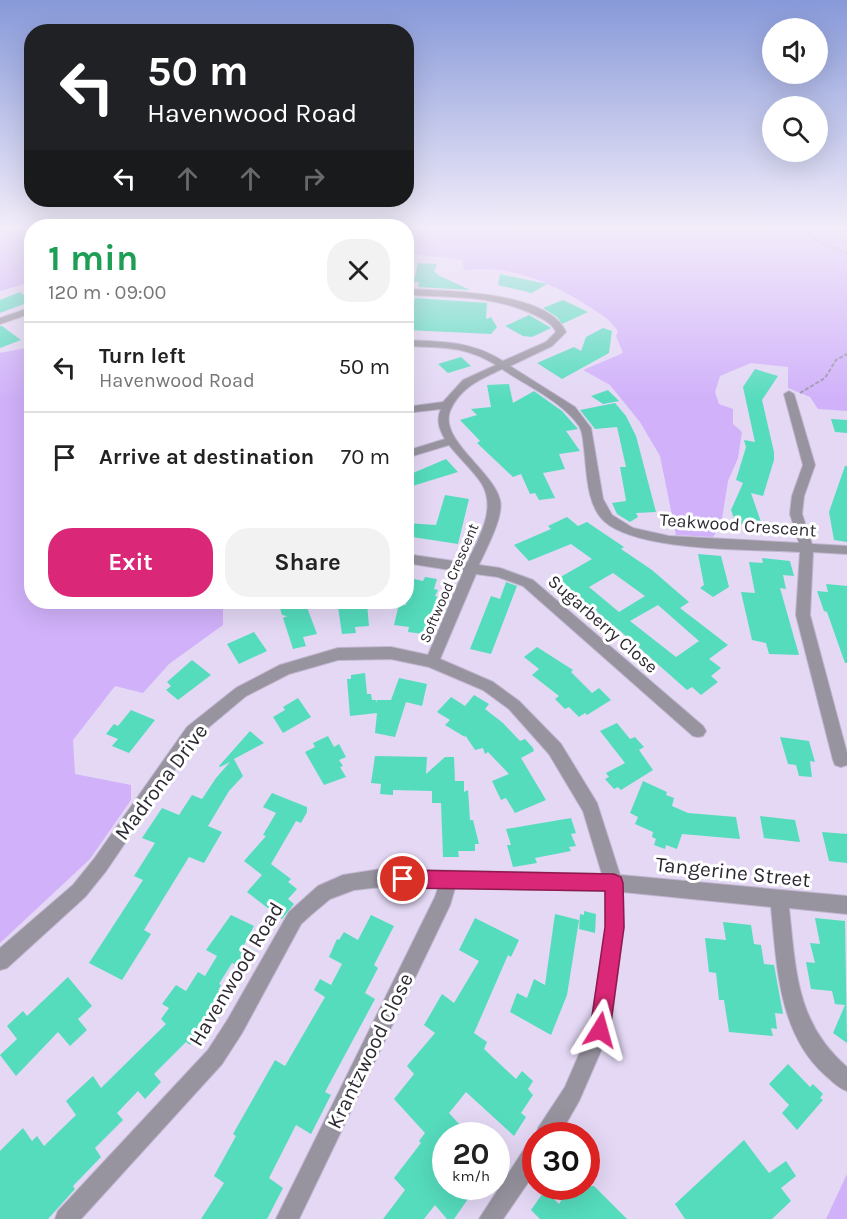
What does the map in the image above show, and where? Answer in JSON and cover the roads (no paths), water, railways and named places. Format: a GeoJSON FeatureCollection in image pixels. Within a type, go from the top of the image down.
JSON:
{"type":"FeatureCollection","features":[{"type":"Feature","properties":{"kind":"street"},"geometry":{"type":"LineString","coordinates":[[414,292],[500,297],[521,303],[560,327],[561,332],[556,340],[467,382],[457,390],[447,405],[444,419],[450,441],[414,452]]}},
{"type":"Feature","properties":{"kind":"street"},"geometry":{"type":"LineString","coordinates":[[0,321],[24,312]]}},
{"type":"Feature","properties":{"kind":"street","name":"Teakwood Crescent"},"geometry":{"type":"LineString","coordinates":[[414,343],[463,346],[482,352],[559,399],[586,428],[597,499],[601,510],[616,524],[644,536],[669,540],[847,550]]}},
{"type":"Feature","properties":{"kind":"street"},"geometry":{"type":"LineString","coordinates":[[790,397],[809,465],[796,505],[796,514],[807,547],[803,615],[841,760]]}},
{"type":"Feature","properties":{"kind":"street"},"geometry":{"type":"LineString","coordinates":[[414,409],[447,405]]}},
{"type":"Feature","properties":{"kind":"street","name":"Softwood Crescent"},"geometry":{"type":"LineString","coordinates":[[432,662],[473,568],[492,519],[495,500],[485,481],[450,441]]}},
{"type":"Feature","properties":{"kind":"street","name":"Sugarberry Close"},"geometry":{"type":"LineString","coordinates":[[414,559],[473,568],[519,579],[538,590],[698,731]]}},
{"type":"Feature","properties":{"kind":"street","name":"Madrona Drive"},"geometry":{"type":"LineString","coordinates":[[0,961],[78,891],[100,865],[192,732],[241,692],[285,669],[338,654],[391,653],[432,662],[488,686],[514,705],[548,741],[591,808],[614,883],[615,927],[600,1030],[572,1094],[555,1122]]}},
{"type":"Feature","properties":{"kind":"street","name":"Havenwood Road"},"geometry":{"type":"LineString","coordinates":[[66,1219],[215,1057],[235,1026],[295,918],[320,894],[346,882],[381,878],[614,883]]}},
{"type":"Feature","properties":{"kind":"street","name":"Krantzwood Close"},"geometry":{"type":"LineString","coordinates":[[287,1219],[444,899],[448,881]]}},
{"type":"Feature","properties":{"kind":"street","name":"Tangerine Street"},"geometry":{"type":"LineString","coordinates":[[614,883],[847,905]]}},
{"type":"Feature","properties":{"kind":"street"},"geometry":{"type":"LineString","coordinates":[[779,899],[790,991],[800,1026],[812,1047],[828,1067],[847,1081]]}},
{"type":"Feature","properties":{"kind":"street"},"geometry":{"type":"LineString","coordinates":[[490,1219],[522,1172]]}}]}
